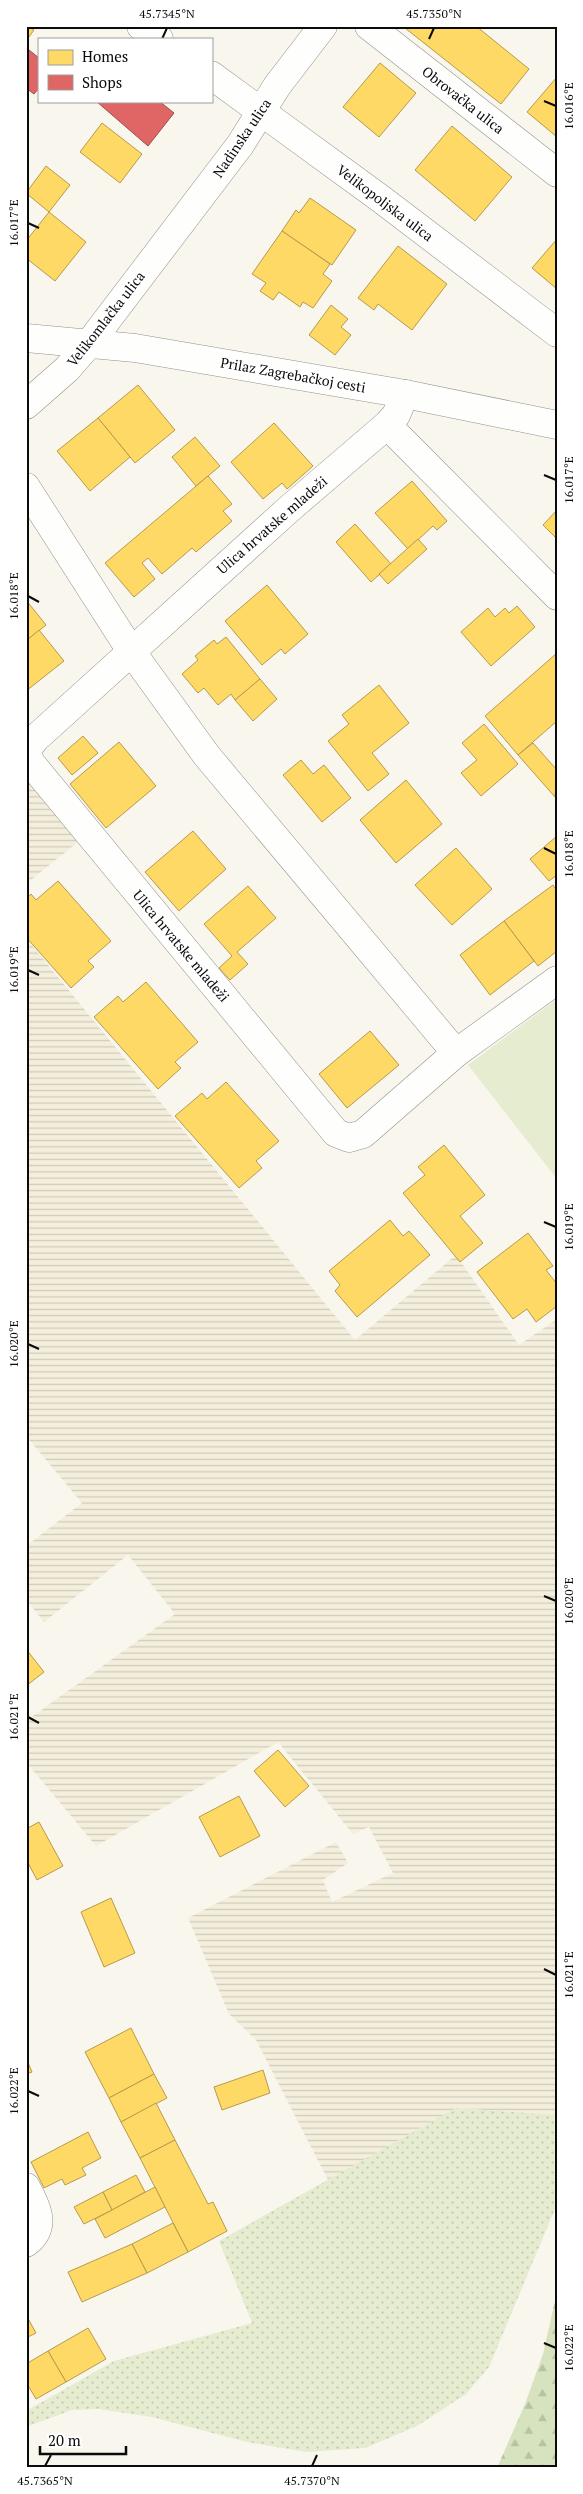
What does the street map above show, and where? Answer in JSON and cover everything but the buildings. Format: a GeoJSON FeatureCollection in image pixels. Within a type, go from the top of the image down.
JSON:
{"type":"FeatureCollection","features":[{"type":"Feature","properties":{"kind":"street"},"geometry":{"type":"LineString","coordinates":[[141,26],[158,38]]}},
{"type":"Feature","properties":{"kind":"street","name":"Nadinska ulica"},"geometry":{"type":"LineString","coordinates":[[161,249],[240,145],[277,86],[323,26]]}},
{"type":"Feature","properties":{"kind":"street","name":"Obrovačka ulica"},"geometry":{"type":"LineString","coordinates":[[369,26],[557,173]]}},
{"type":"Feature","properties":{"kind":"street","name":"Velikopoljska ulica"},"geometry":{"type":"LineString","coordinates":[[212,76],[261,110],[557,333]]}},
{"type":"Feature","properties":{"kind":"street","name":"Velikomlačka ulica"},"geometry":{"type":"LineString","coordinates":[[26,405],[66,369],[88,345],[161,249]]}},
{"type":"Feature","properties":{"kind":"street","name":"Prilaz Zagrebačkoj cesti"},"geometry":{"type":"LineString","coordinates":[[26,338],[136,348],[405,394],[557,425]]}},
{"type":"Feature","properties":{"kind":"street","name":"Ulica hrvatske mladeži"},"geometry":{"type":"LineString","coordinates":[[405,394],[396,415],[387,425],[130,651],[36,738],[27,748],[30,762],[336,1133],[349,1138],[363,1134],[456,1054],[557,980]]}},
{"type":"Feature","properties":{"kind":"street"},"geometry":{"type":"LineString","coordinates":[[387,425],[557,596]]}},
{"type":"Feature","properties":{"kind":"street"},"geometry":{"type":"LineString","coordinates":[[26,487],[130,651],[207,756],[456,1054]]}},
{"type":"Feature","properties":{"kind":"street"},"geometry":{"type":"LineString","coordinates":[[26,2187],[36,2206],[39,2220],[37,2231],[26,2243]]}},
{"type":"Feature","properties":{"kind":"shaded area"},"geometry":{"type":"Polygon","coordinates":[[[26,779],[78,842],[26,884],[26,779]]]}},
{"type":"Feature","properties":{"kind":"shaded area"},"geometry":{"type":"Polygon","coordinates":[[[26,938],[355,1340],[456,1255],[519,1345],[557,1319],[557,2115],[456,2108],[328,2180],[256,2040],[229,2014],[188,1918],[336,1842],[348,1863],[323,1880],[332,1902],[393,1873],[369,1827],[353,1834],[278,1742],[96,1846],[26,1762],[26,1721],[175,1614],[128,1555],[44,1622],[26,1599],[26,1546],[82,1503],[26,1436],[26,938]]]}},
{"type":"Feature","properties":{"kind":"green space"},"geometry":{"type":"Polygon","coordinates":[[[557,999],[557,1179],[468,1065],[557,999]]]}},
{"type":"Feature","properties":{"kind":"green space"},"geometry":{"type":"Polygon","coordinates":[[[456,2108],[557,2115],[557,2204],[489,2367],[466,2394],[417,2426],[365,2448],[307,2452],[247,2442],[152,2417],[98,2409],[72,2410],[26,2427],[26,2411],[114,2361],[252,2323],[219,2241],[456,2108]]]}},
{"type":"Feature","properties":{"kind":"green space"},"geometry":{"type":"Polygon","coordinates":[[[557,2292],[557,2468],[497,2468],[525,2404],[543,2354],[557,2292]]]}}]}
